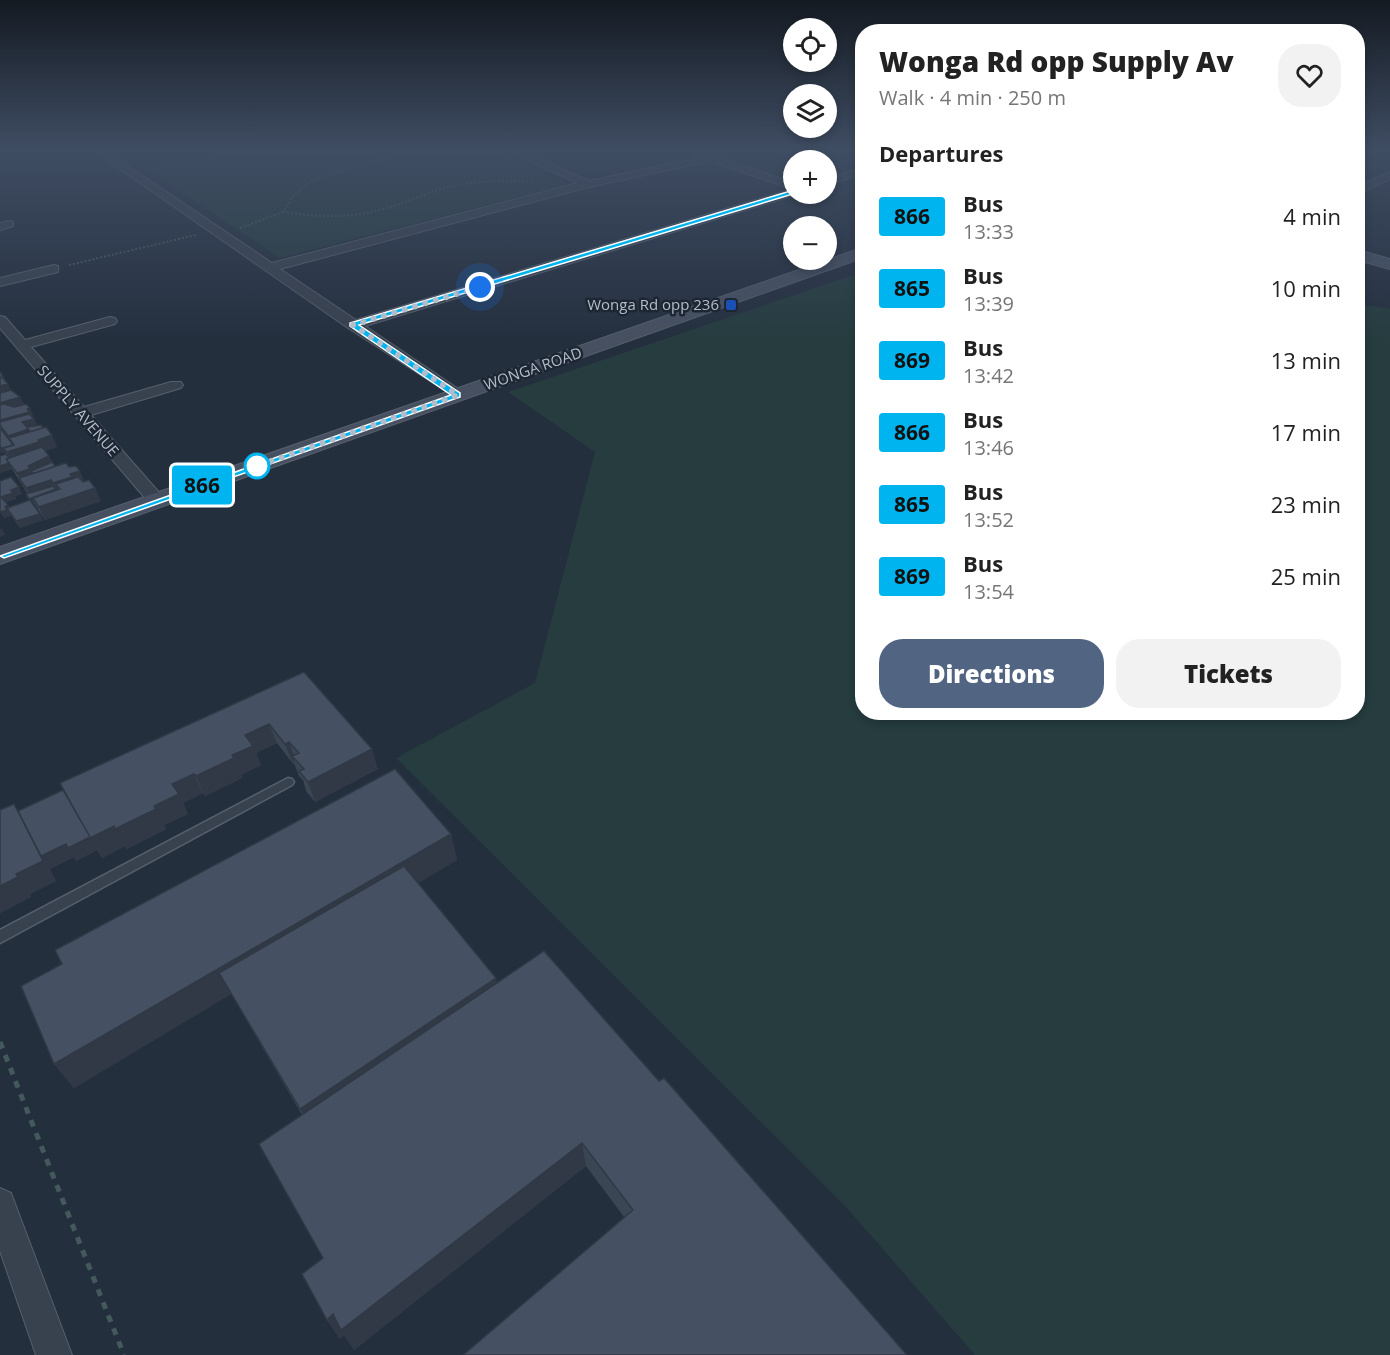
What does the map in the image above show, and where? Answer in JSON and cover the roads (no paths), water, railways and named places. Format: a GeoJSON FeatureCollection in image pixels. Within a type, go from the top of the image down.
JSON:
{"type":"FeatureCollection","features":[{"type":"Feature","properties":{"kind":"street"},"geometry":{"type":"LineString","coordinates":[[190,213],[458,395]]}},
{"type":"Feature","properties":{"kind":"street"},"geometry":{"type":"LineString","coordinates":[[269,267],[476,213]]}},
{"type":"Feature","properties":{"kind":"street"},"geometry":{"type":"LineString","coordinates":[[353,325],[724,213]]}},
{"type":"Feature","properties":{"kind":"street","name":"WONGA ROAD"},"geometry":{"type":"LineString","coordinates":[[0,556],[855,255]]}},
{"type":"Feature","properties":{"kind":"street"},"geometry":{"type":"LineString","coordinates":[[1365,257],[1390,264]]}},
{"type":"Feature","properties":{"kind":"street"},"geometry":{"type":"LineString","coordinates":[[0,282],[54,268]]}},
{"type":"Feature","properties":{"kind":"street","name":"SUPPLY AVENUE"},"geometry":{"type":"LineString","coordinates":[[0,320],[157,501]]}},
{"type":"Feature","properties":{"kind":"street"},"geometry":{"type":"LineString","coordinates":[[22,345],[110,321]]}},
{"type":"Feature","properties":{"kind":"street"},"geometry":{"type":"LineString","coordinates":[[81,413],[176,385]]}},
{"type":"Feature","properties":{"kind":"street"},"geometry":{"type":"LineString","coordinates":[[0,1204],[54,1355]]}},
{"type":"Feature","properties":{"kind":"lane"},"geometry":{"type":"LineString","coordinates":[[0,937],[288,782]]}},
{"type":"Feature","properties":{"kind":"place","name":"Wonga Rd opp 236"},"geometry":{"type":"Point","coordinates":[731,305]}}]}
